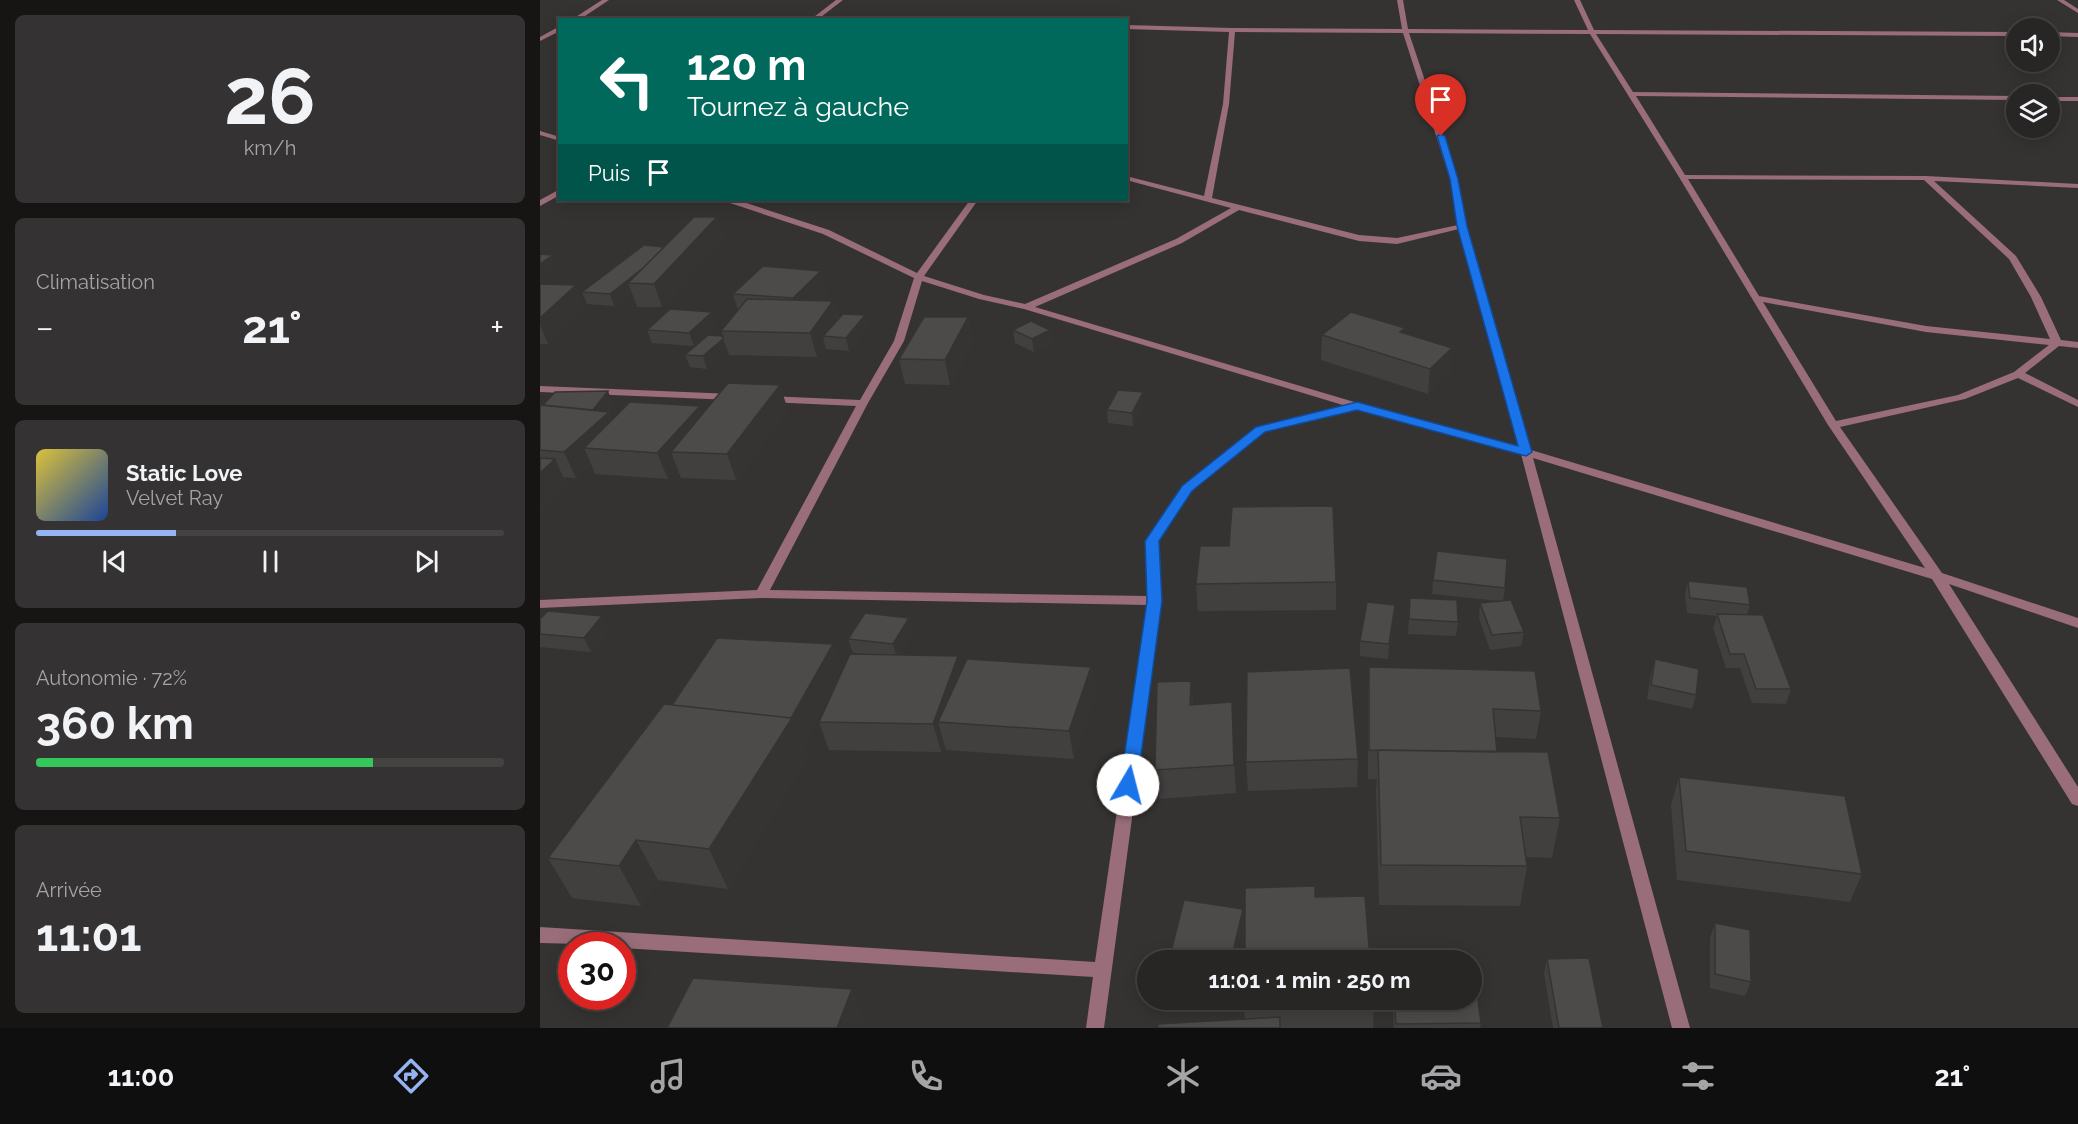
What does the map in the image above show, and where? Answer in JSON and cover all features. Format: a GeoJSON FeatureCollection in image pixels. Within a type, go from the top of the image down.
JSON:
{"type":"FeatureCollection","features":[{"type":"Feature","properties":{"kind":"street"},"geometry":{"type":"LineString","coordinates":[[577,18],[606,0]]}},
{"type":"Feature","properties":{"kind":"street"},"geometry":{"type":"LineString","coordinates":[[816,18],[840,0]]}},
{"type":"Feature","properties":{"kind":"street"},"geometry":{"type":"LineString","coordinates":[[1400,0],[1406,30],[1454,179],[1462,226],[1526,452],[1681,1028]]}},
{"type":"Feature","properties":{"kind":"street"},"geometry":{"type":"LineString","coordinates":[[1577,0],[1592,32],[1833,425],[1937,576],[2078,800]]}},
{"type":"Feature","properties":{"kind":"street"},"geometry":{"type":"LineString","coordinates":[[2059,1],[2078,11]]}},
{"type":"Feature","properties":{"kind":"street"},"geometry":{"type":"LineString","coordinates":[[1128,27],[1232,30],[2006,34]]}},
{"type":"Feature","properties":{"kind":"street"},"geometry":{"type":"LineString","coordinates":[[540,28],[558,28]]}},
{"type":"Feature","properties":{"kind":"street"},"geometry":{"type":"LineString","coordinates":[[540,39],[558,29]]}},
{"type":"Feature","properties":{"kind":"street"},"geometry":{"type":"LineString","coordinates":[[1208,198],[1226,104],[1232,30]]}},
{"type":"Feature","properties":{"kind":"street"},"geometry":{"type":"LineString","coordinates":[[2060,34],[2078,34]]}},
{"type":"Feature","properties":{"kind":"street"},"geometry":{"type":"LineString","coordinates":[[1631,94],[2006,98]]}},
{"type":"Feature","properties":{"kind":"street"},"geometry":{"type":"LineString","coordinates":[[2060,99],[2078,99]]}},
{"type":"Feature","properties":{"kind":"street"},"geometry":{"type":"LineString","coordinates":[[540,133],[558,138]]}},
{"type":"Feature","properties":{"kind":"street"},"geometry":{"type":"LineString","coordinates":[[1683,177],[1926,178],[2078,186]]}},
{"type":"Feature","properties":{"kind":"street"},"geometry":{"type":"LineString","coordinates":[[1128,178],[1325,230],[1389,241],[1416,238],[1462,226]]}},
{"type":"Feature","properties":{"kind":"street"},"geometry":{"type":"LineString","coordinates":[[1926,178],[2013,258],[2036,297],[2058,343]]}},
{"type":"Feature","properties":{"kind":"street"},"geometry":{"type":"LineString","coordinates":[[540,204],[558,192]]}},
{"type":"Feature","properties":{"kind":"street"},"geometry":{"type":"LineString","coordinates":[[733,201],[826,232],[919,277],[982,297],[1026,307],[1357,406],[1526,452],[1937,576],[2078,623]]}},
{"type":"Feature","properties":{"kind":"street"},"geometry":{"type":"LineString","coordinates":[[761,594],[863,403],[899,341],[919,277],[973,201]]}},
{"type":"Feature","properties":{"kind":"street"},"geometry":{"type":"LineString","coordinates":[[1026,307],[1179,241],[1238,207]]}},
{"type":"Feature","properties":{"kind":"street"},"geometry":{"type":"LineString","coordinates":[[1757,298],[1926,329],[2078,345]]}},
{"type":"Feature","properties":{"kind":"street"},"geometry":{"type":"LineString","coordinates":[[1833,425],[1961,397],[2018,374],[2058,343]]}},
{"type":"Feature","properties":{"kind":"street"},"geometry":{"type":"LineString","coordinates":[[2018,374],[2078,404]]}},
{"type":"Feature","properties":{"kind":"street"},"geometry":{"type":"LineString","coordinates":[[540,389],[743,398]]}},
{"type":"Feature","properties":{"kind":"street"},"geometry":{"type":"LineString","coordinates":[[755,398],[863,403]]}},
{"type":"Feature","properties":{"kind":"street"},"geometry":{"type":"LineString","coordinates":[[1095,1028],[1154,601],[1152,541],[1187,488],[1260,430],[1357,406]]}},
{"type":"Feature","properties":{"kind":"street"},"geometry":{"type":"LineString","coordinates":[[540,604],[761,594],[1154,601]]}},
{"type":"Feature","properties":{"kind":"street"},"geometry":{"type":"LineString","coordinates":[[540,935],[1103,970]]}},
{"type":"Feature","properties":{"kind":"building"},"geometry":{"type":"Polygon","coordinates":[[[694,217],[717,217],[654,284],[628,283],[694,217]]]}},
{"type":"Feature","properties":{"kind":"building"},"geometry":{"type":"Polygon","coordinates":[[[644,245],[664,247],[643,268],[610,294],[582,292],[644,245]]]}},
{"type":"Feature","properties":{"kind":"building"},"geometry":{"type":"Polygon","coordinates":[[[540,254],[553,255],[540,264],[540,254]]]}},
{"type":"Feature","properties":{"kind":"building"},"geometry":{"type":"Polygon","coordinates":[[[763,266],[821,271],[793,298],[733,294],[763,266]]]}},
{"type":"Feature","properties":{"kind":"building"},"geometry":{"type":"Polygon","coordinates":[[[540,284],[576,285],[540,318],[540,284]]]}},
{"type":"Feature","properties":{"kind":"building"},"geometry":{"type":"Polygon","coordinates":[[[747,299],[833,301],[810,333],[721,331],[747,299]]]}},
{"type":"Feature","properties":{"kind":"building"},"geometry":{"type":"Polygon","coordinates":[[[670,309],[712,312],[689,333],[647,330],[670,309]]]}},
{"type":"Feature","properties":{"kind":"building"},"geometry":{"type":"Polygon","coordinates":[[[1351,312],[1405,328],[1400,332],[1452,348],[1430,369],[1322,335],[1351,312]]]}},
{"type":"Feature","properties":{"kind":"building"},"geometry":{"type":"Polygon","coordinates":[[[843,314],[865,315],[846,338],[823,336],[843,314]]]}},
{"type":"Feature","properties":{"kind":"building"},"geometry":{"type":"Polygon","coordinates":[[[924,317],[968,317],[945,360],[899,359],[924,317]]]}},
{"type":"Feature","properties":{"kind":"building"},"geometry":{"type":"Polygon","coordinates":[[[1031,321],[1050,330],[1032,339],[1013,330],[1031,321]]]}},
{"type":"Feature","properties":{"kind":"building"},"geometry":{"type":"Polygon","coordinates":[[[708,335],[723,336],[723,339],[703,356],[685,355],[708,335]]]}},
{"type":"Feature","properties":{"kind":"building"},"geometry":{"type":"Polygon","coordinates":[[[728,383],[780,385],[727,454],[671,452],[728,383]]]}},
{"type":"Feature","properties":{"kind":"building"},"geometry":{"type":"Polygon","coordinates":[[[1118,390],[1143,392],[1132,413],[1107,410],[1118,390]]]}},
{"type":"Feature","properties":{"kind":"building"},"geometry":{"type":"Polygon","coordinates":[[[608,391],[593,410],[543,405],[555,392],[608,391]]]}},
{"type":"Feature","properties":{"kind":"building"},"geometry":{"type":"Polygon","coordinates":[[[630,402],[700,406],[657,453],[584,448],[630,402]]]}},
{"type":"Feature","properties":{"kind":"building"},"geometry":{"type":"Polygon","coordinates":[[[540,405],[609,412],[564,452],[540,450],[540,405]]]}},
{"type":"Feature","properties":{"kind":"building"},"geometry":{"type":"Polygon","coordinates":[[[540,458],[555,459],[540,473],[540,458]]]}},
{"type":"Feature","properties":{"kind":"building"},"geometry":{"type":"Polygon","coordinates":[[[1333,506],[1336,582],[1196,584],[1200,546],[1229,546],[1232,507],[1333,506]]]}},
{"type":"Feature","properties":{"kind":"building"},"geometry":{"type":"Polygon","coordinates":[[[1437,551],[1507,559],[1505,588],[1433,580],[1437,551]]]}},
{"type":"Feature","properties":{"kind":"building"},"geometry":{"type":"Polygon","coordinates":[[[1688,581],[1747,587],[1750,605],[1690,598],[1688,581]]]}},
{"type":"Feature","properties":{"kind":"building"},"geometry":{"type":"Polygon","coordinates":[[[1410,598],[1457,600],[1458,622],[1409,619],[1410,598]]]}},
{"type":"Feature","properties":{"kind":"building"},"geometry":{"type":"Polygon","coordinates":[[[1511,600],[1524,632],[1492,635],[1480,603],[1511,600]]]}},
{"type":"Feature","properties":{"kind":"building"},"geometry":{"type":"Polygon","coordinates":[[[1367,602],[1395,605],[1389,644],[1360,641],[1367,602]]]}},
{"type":"Feature","properties":{"kind":"building"},"geometry":{"type":"Polygon","coordinates":[[[548,611],[602,616],[584,638],[540,634],[540,619],[548,611]]]}},
{"type":"Feature","properties":{"kind":"building"},"geometry":{"type":"Polygon","coordinates":[[[865,613],[909,618],[893,644],[848,639],[865,613]]]}},
{"type":"Feature","properties":{"kind":"building"},"geometry":{"type":"Polygon","coordinates":[[[1717,614],[1763,615],[1791,689],[1756,689],[1744,654],[1730,654],[1717,614]]]}},
{"type":"Feature","properties":{"kind":"building"},"geometry":{"type":"Polygon","coordinates":[[[717,638],[833,644],[791,718],[672,705],[717,638]]]}},
{"type":"Feature","properties":{"kind":"building"},"geometry":{"type":"Polygon","coordinates":[[[850,654],[958,656],[933,724],[819,722],[850,654]]]}},
{"type":"Feature","properties":{"kind":"building"},"geometry":{"type":"Polygon","coordinates":[[[967,659],[1091,667],[1069,731],[938,722],[967,659]]]}},
{"type":"Feature","properties":{"kind":"building"},"geometry":{"type":"Polygon","coordinates":[[[1655,659],[1699,669],[1696,695],[1651,685],[1655,659]]]}},
{"type":"Feature","properties":{"kind":"building"},"geometry":{"type":"Polygon","coordinates":[[[1369,667],[1535,671],[1541,711],[1493,709],[1497,752],[1369,750],[1369,667]]]}},
{"type":"Feature","properties":{"kind":"building"},"geometry":{"type":"Polygon","coordinates":[[[1350,668],[1358,759],[1246,762],[1247,672],[1350,668]]]}},
{"type":"Feature","properties":{"kind":"building"},"geometry":{"type":"Polygon","coordinates":[[[1191,681],[1190,705],[1232,702],[1234,765],[1155,770],[1157,682],[1191,681]]]}},
{"type":"Feature","properties":{"kind":"building"},"geometry":{"type":"Polygon","coordinates":[[[664,704],[792,718],[709,849],[636,840],[619,866],[548,858],[664,704]]]}},
{"type":"Feature","properties":{"kind":"building"},"geometry":{"type":"Polygon","coordinates":[[[1378,750],[1548,752],[1560,818],[1520,817],[1527,866],[1381,865],[1378,750]]]}},
{"type":"Feature","properties":{"kind":"building"},"geometry":{"type":"Polygon","coordinates":[[[1679,777],[1845,796],[1862,874],[1686,851],[1679,777]]]}},
{"type":"Feature","properties":{"kind":"building"},"geometry":{"type":"Polygon","coordinates":[[[1315,886],[1315,897],[1365,896],[1369,950],[1245,950],[1245,888],[1315,886]]]}},
{"type":"Feature","properties":{"kind":"building"},"geometry":{"type":"Polygon","coordinates":[[[1184,900],[1243,909],[1233,950],[1172,950],[1184,900]]]}},
{"type":"Feature","properties":{"kind":"building"},"geometry":{"type":"Polygon","coordinates":[[[1715,923],[1750,930],[1751,982],[1715,974],[1715,923]]]}},
{"type":"Feature","properties":{"kind":"building"},"geometry":{"type":"Polygon","coordinates":[[[1589,958],[1603,1028],[1559,1028],[1547,959],[1589,958]]]}},
{"type":"Feature","properties":{"kind":"building"},"geometry":{"type":"Polygon","coordinates":[[[693,978],[852,989],[837,1028],[667,1028],[693,978]]]}},
{"type":"Feature","properties":{"kind":"building"},"geometry":{"type":"Polygon","coordinates":[[[1395,1010],[1479,1010],[1481,1023],[1396,1024],[1395,1010]]]}},
{"type":"Feature","properties":{"kind":"building"},"geometry":{"type":"Polygon","coordinates":[[[1280,1017],[1280,1028],[1158,1028],[1158,1024],[1280,1017]]]}},
{"type":"Feature","properties":{"kind":"route"},"geometry":{"type":"LineString","coordinates":[[1128,785],[1154,601],[1152,541],[1187,488],[1260,430],[1357,406],[1526,452],[1462,226],[1454,179],[1441,136]]}}]}
